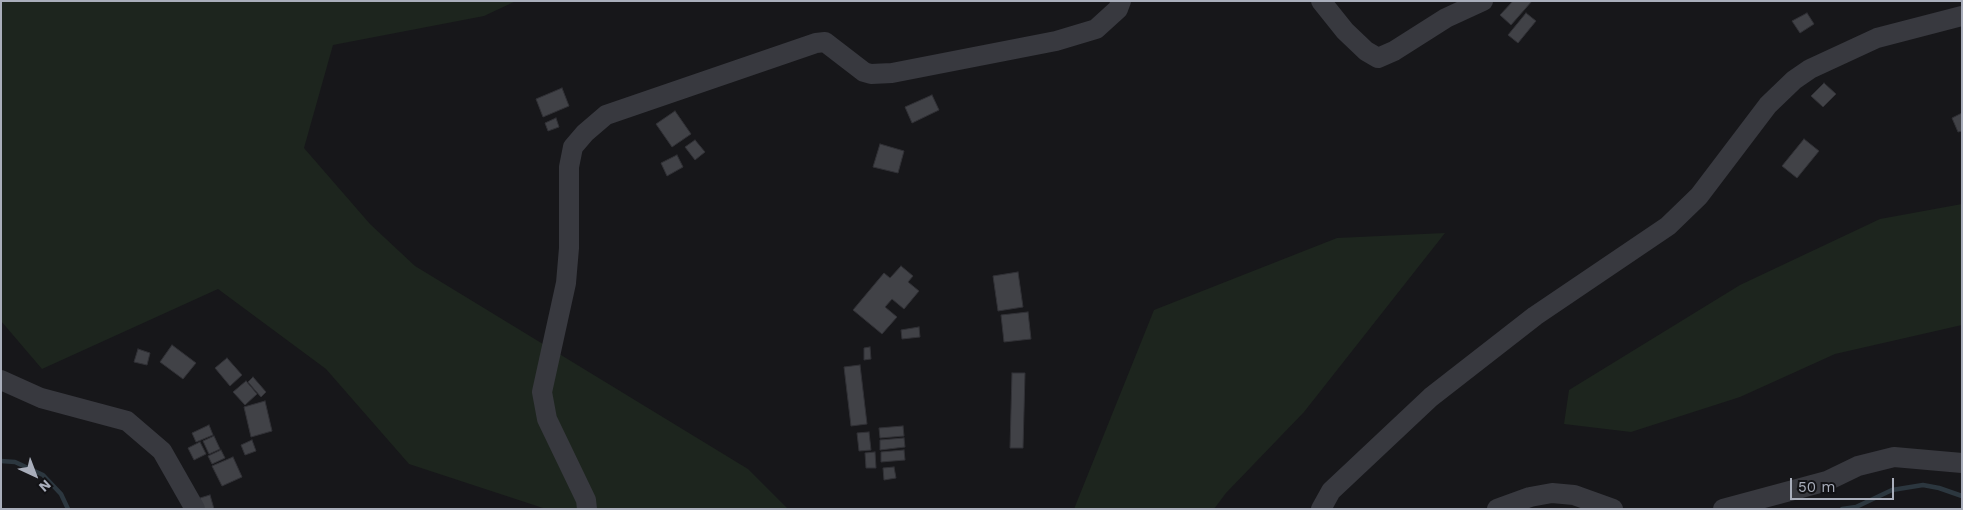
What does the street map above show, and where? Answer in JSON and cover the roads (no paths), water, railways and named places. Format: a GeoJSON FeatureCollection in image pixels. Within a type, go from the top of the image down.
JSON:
{"type":"FeatureCollection","features":[{"type":"Feature","properties":{"kind":"street"},"geometry":{"type":"LineString","coordinates":[[587,509],[586,500],[547,419],[542,392],[566,283],[569,248],[569,167],[573,147],[585,133],[606,115],[816,43],[825,42],[864,72],[892,73],[1056,40],[1096,29],[1118,9],[1121,1]]}},
{"type":"Feature","properties":{"kind":"street"},"geometry":{"type":"LineString","coordinates":[[1321,1],[1345,30],[1366,51],[1378,58],[1394,51],[1446,18],[1483,1]]}},
{"type":"Feature","properties":{"kind":"street"},"geometry":{"type":"LineString","coordinates":[[1321,509],[1331,491],[1431,397],[1535,316],[1668,226],[1699,196],[1768,105],[1794,80],[1810,69],[1877,38],[1962,16]]}},
{"type":"Feature","properties":{"kind":"street"},"geometry":{"type":"LineString","coordinates":[[1,380],[40,398],[127,422],[162,451],[195,509]]}},
{"type":"Feature","properties":{"kind":"street"},"geometry":{"type":"LineString","coordinates":[[1723,509],[1828,481],[1858,466],[1894,457],[1962,462]]}},
{"type":"Feature","properties":{"kind":"street"},"geometry":{"type":"LineString","coordinates":[[1497,509],[1530,497],[1552,493],[1574,494],[1613,509]]}},
{"type":"Feature","properties":{"kind":"waterway"},"geometry":{"type":"LineString","coordinates":[[1,461],[15,462],[43,475],[61,494],[68,509]]}},
{"type":"Feature","properties":{"kind":"waterway"},"geometry":{"type":"LineString","coordinates":[[1842,509],[1856,507],[1892,490],[1923,485],[1962,496]]}}]}
